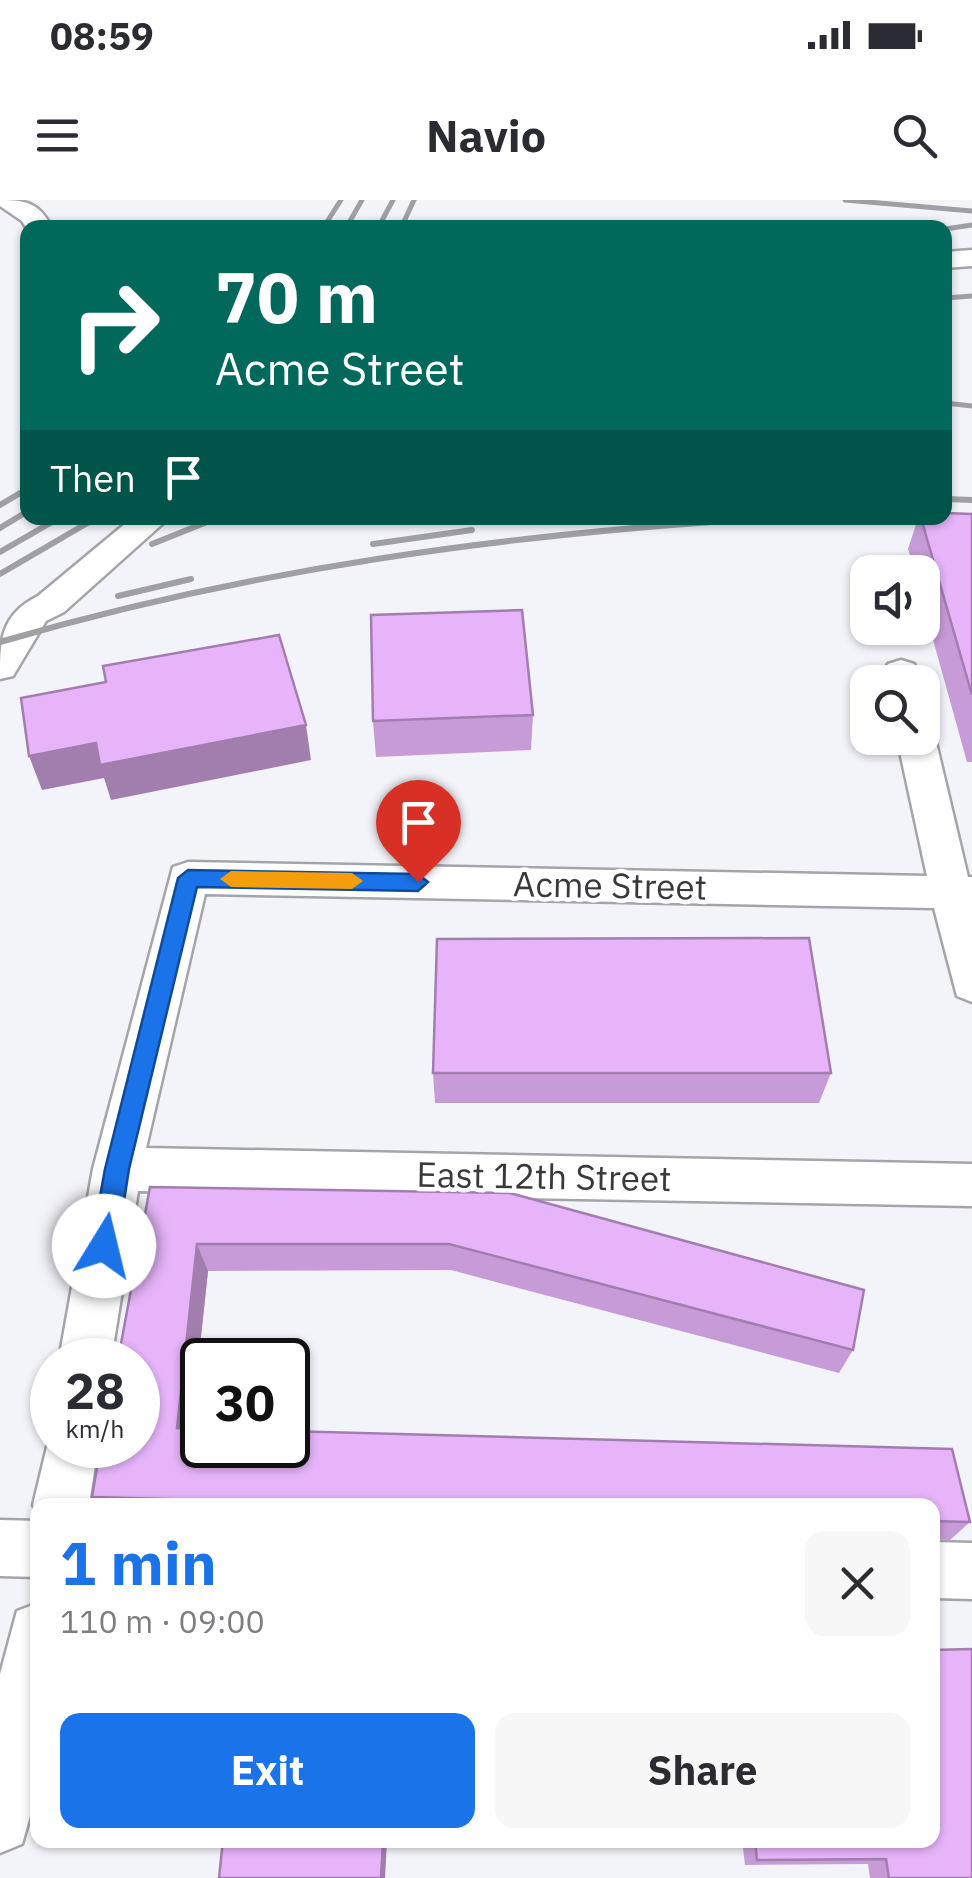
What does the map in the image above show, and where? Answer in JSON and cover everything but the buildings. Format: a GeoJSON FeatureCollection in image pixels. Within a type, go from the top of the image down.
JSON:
{"type":"FeatureCollection","features":[{"type":"Feature","properties":{"kind":"street"},"geometry":{"type":"LineString","coordinates":[[8,200],[35,220]]}},
{"type":"Feature","properties":{"kind":"street"},"geometry":{"type":"LineString","coordinates":[[0,667],[34,613],[51,604],[144,525]]}},
{"type":"Feature","properties":{"kind":"street"},"geometry":{"type":"LineString","coordinates":[[921,755],[962,893],[972,984]]}},
{"type":"Feature","properties":{"kind":"street","name":"Acme Street"},"geometry":{"type":"LineString","coordinates":[[117,1169],[188,878],[962,893]]}},
{"type":"Feature","properties":{"kind":"street"},"geometry":{"type":"LineString","coordinates":[[89,1338],[117,1169]]}},
{"type":"Feature","properties":{"kind":"street","name":"East 12th Street"},"geometry":{"type":"LineString","coordinates":[[117,1169],[972,1186]]}},
{"type":"Feature","properties":{"kind":"street"},"geometry":{"type":"LineString","coordinates":[[62,1498],[67,1468]]}},
{"type":"Feature","properties":{"kind":"street"},"geometry":{"type":"LineString","coordinates":[[0,1548],[30,1549]]}},
{"type":"Feature","properties":{"kind":"street"},"geometry":{"type":"LineString","coordinates":[[940,1570],[972,1571]]}},
{"type":"Feature","properties":{"kind":"street"},"geometry":{"type":"LineString","coordinates":[[0,1822],[30,1672]]}},
{"type":"Feature","properties":{"kind":"railway"},"geometry":{"type":"LineString","coordinates":[[328,220],[341,200]]}},
{"type":"Feature","properties":{"kind":"railway"},"geometry":{"type":"LineString","coordinates":[[351,220],[362,200]]}},
{"type":"Feature","properties":{"kind":"railway"},"geometry":{"type":"LineString","coordinates":[[382,220],[393,200]]}},
{"type":"Feature","properties":{"kind":"railway"},"geometry":{"type":"LineString","coordinates":[[405,220],[414,200]]}},
{"type":"Feature","properties":{"kind":"railway"},"geometry":{"type":"LineString","coordinates":[[845,200],[972,211]]}},
{"type":"Feature","properties":{"kind":"railway"},"geometry":{"type":"LineString","coordinates":[[952,228],[972,225]]}},
{"type":"Feature","properties":{"kind":"railway"},"geometry":{"type":"LineString","coordinates":[[952,297],[972,296]]}},
{"type":"Feature","properties":{"kind":"railway"},"geometry":{"type":"LineString","coordinates":[[952,404],[972,406]]}},
{"type":"Feature","properties":{"kind":"railway"},"geometry":{"type":"LineString","coordinates":[[0,505],[20,493]]}},
{"type":"Feature","properties":{"kind":"railway"},"geometry":{"type":"LineString","coordinates":[[952,499],[972,500]]}},
{"type":"Feature","properties":{"kind":"railway"},"geometry":{"type":"LineString","coordinates":[[0,528],[20,516]]}},
{"type":"Feature","properties":{"kind":"railway"},"geometry":{"type":"LineString","coordinates":[[0,552],[47,525]]}},
{"type":"Feature","properties":{"kind":"railway"},"geometry":{"type":"LineString","coordinates":[[0,574],[84,525]]}},
{"type":"Feature","properties":{"kind":"railway"},"geometry":{"type":"LineString","coordinates":[[152,544],[200,525]]}},
{"type":"Feature","properties":{"kind":"railway"},"geometry":{"type":"LineString","coordinates":[[0,642],[95,616],[286,574],[478,545],[672,525]]}},
{"type":"Feature","properties":{"kind":"railway"},"geometry":{"type":"LineString","coordinates":[[373,544],[472,530]]}},
{"type":"Feature","properties":{"kind":"railway"},"geometry":{"type":"LineString","coordinates":[[118,596],[191,579]]}},
{"type":"Feature","properties":{"kind":"slow traffic"},"geometry":{"type":"LineString","coordinates":[[231,879],[352,881]]}},
{"type":"Feature","properties":{"kind":"route"},"geometry":{"type":"LineString","coordinates":[[104,1246],[117,1169],[188,878],[418,882]]}}]}
